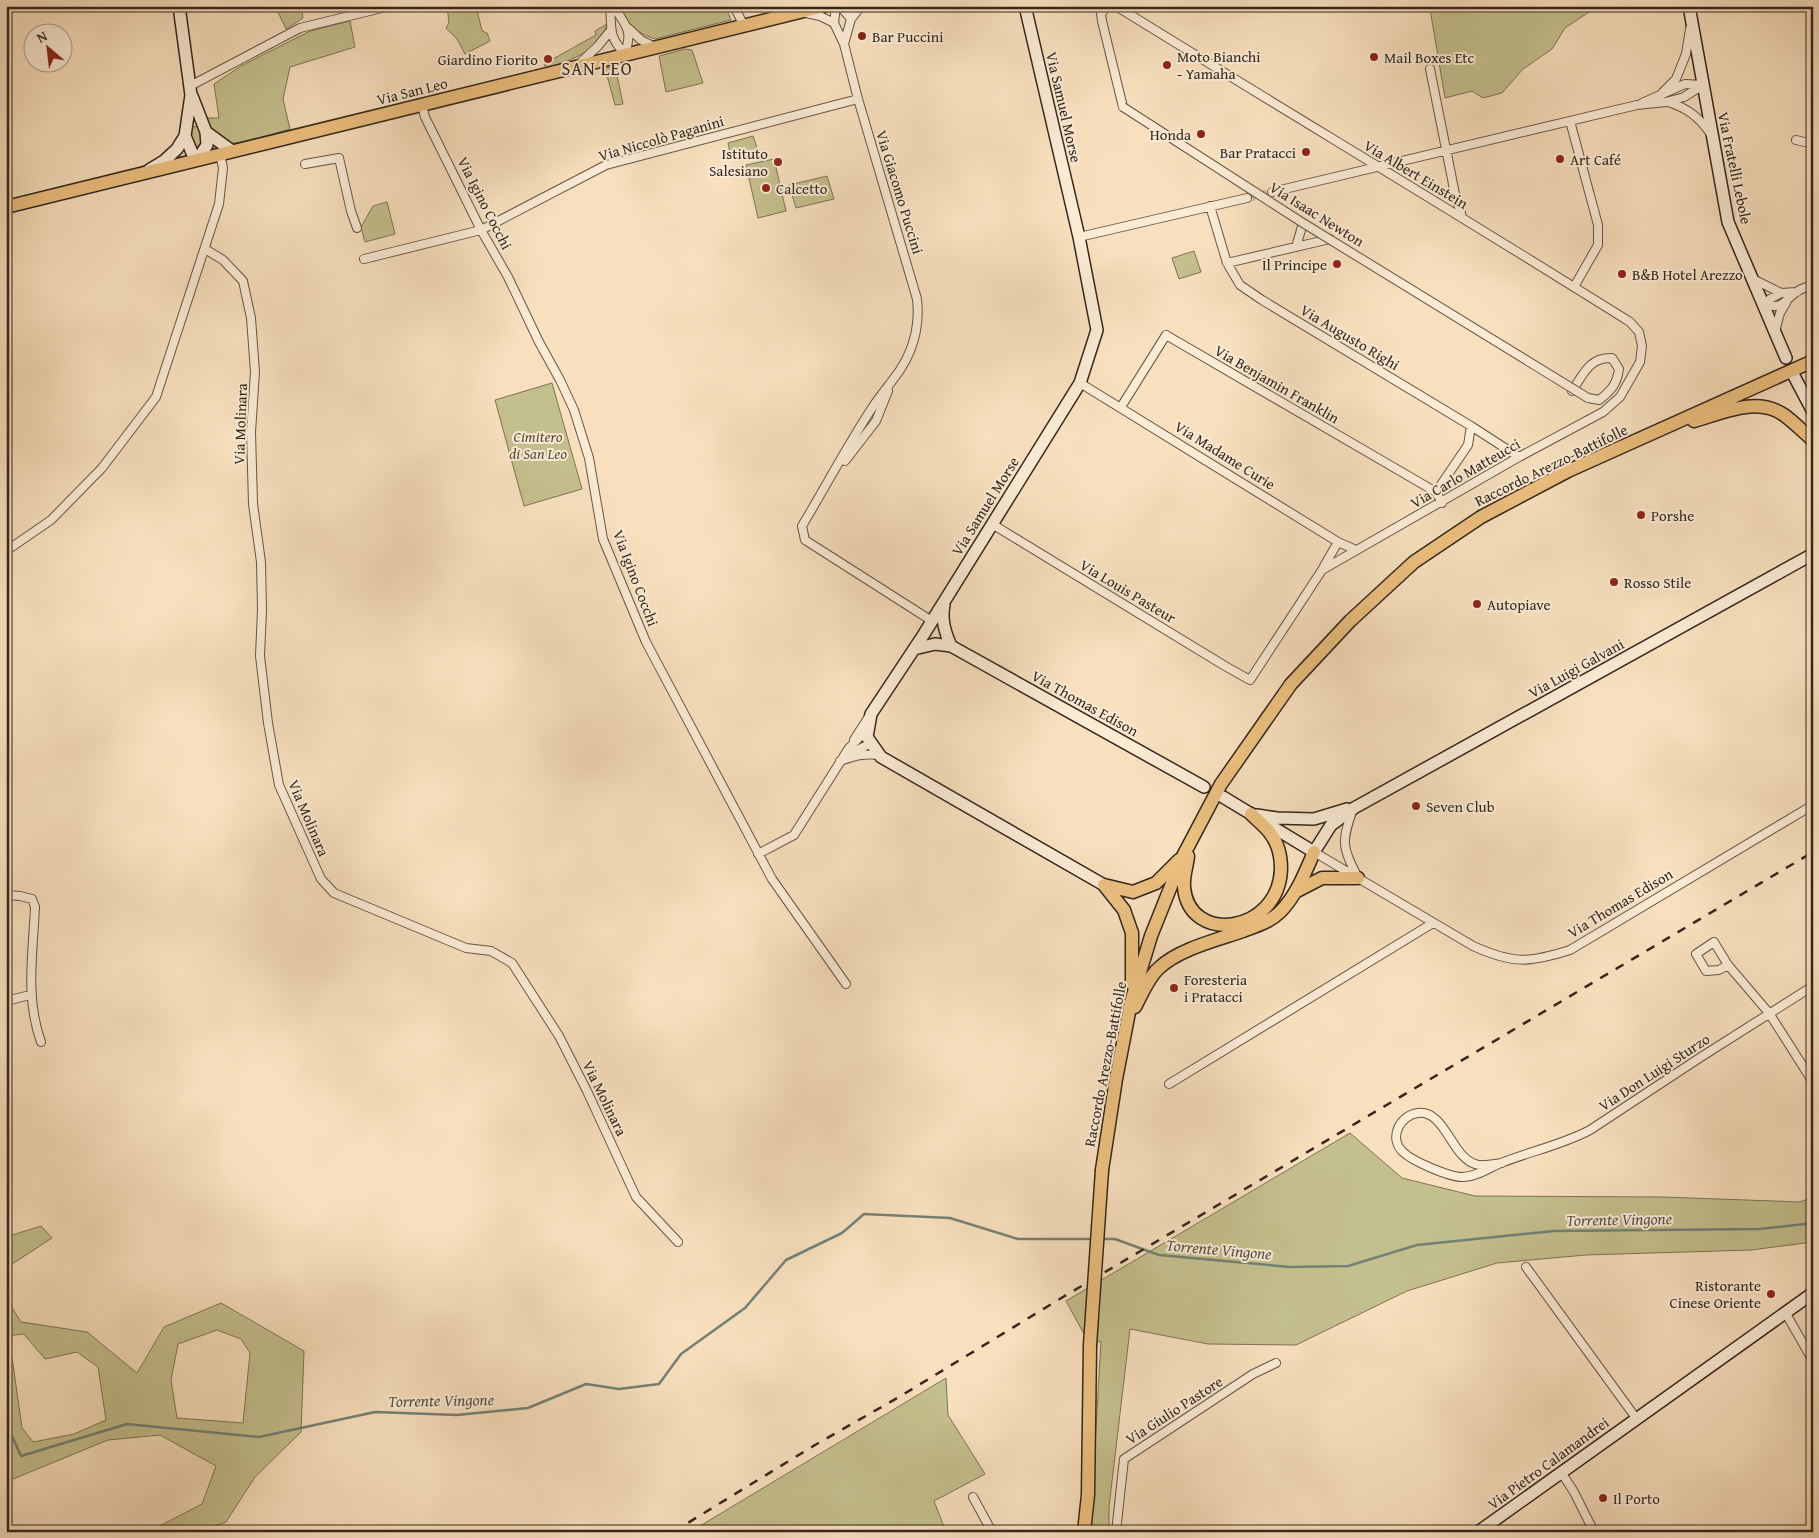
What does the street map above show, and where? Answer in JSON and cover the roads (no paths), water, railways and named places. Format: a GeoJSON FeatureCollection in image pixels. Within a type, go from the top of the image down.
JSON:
{"type":"FeatureCollection","features":[{"type":"Feature","properties":{"kind":"main road","name":"Via San Leo"},"geometry":{"type":"LineString","coordinates":[[6,207],[824,6]]}},
{"type":"Feature","properties":{"kind":"main road","name":"Raccordo Arezzo-Battifolle"},"geometry":{"type":"LineString","coordinates":[[1084,1532],[1088,1495],[1090,1345],[1102,1170],[1116,1078],[1131,1002],[1151,936],[1183,856],[1221,784],[1291,684],[1350,621],[1414,562],[1481,517],[1568,471],[1813,361]]}},
{"type":"Feature","properties":{"kind":"main road"},"geometry":{"type":"LineString","coordinates":[[1656,432],[1736,409],[1754,406],[1770,408],[1783,414],[1813,440]]}},
{"type":"Feature","properties":{"kind":"main road"},"geometry":{"type":"LineString","coordinates":[[1251,814],[1271,834],[1278,847],[1281,862],[1280,877],[1275,894],[1267,906],[1252,919]]}},
{"type":"Feature","properties":{"kind":"main road"},"geometry":{"type":"LineString","coordinates":[[1190,842],[1184,887],[1190,905],[1197,914],[1207,921],[1228,926],[1252,919],[1277,904],[1286,894],[1312,855]]}},
{"type":"Feature","properties":{"kind":"main road"},"geometry":{"type":"LineString","coordinates":[[1128,1020],[1149,980],[1168,961],[1194,948],[1270,920],[1280,912],[1295,892],[1312,855]]}},
{"type":"Feature","properties":{"kind":"main road"},"geometry":{"type":"LineString","coordinates":[[1104,885],[1133,892],[1156,883],[1183,856]]}},
{"type":"Feature","properties":{"kind":"main road"},"geometry":{"type":"LineString","coordinates":[[1295,892],[1322,878],[1358,878]]}},
{"type":"Feature","properties":{"kind":"main road"},"geometry":{"type":"LineString","coordinates":[[1104,885],[1124,910],[1132,934],[1131,1002]]}},
{"type":"Feature","properties":{"kind":"street"},"geometry":{"type":"LineString","coordinates":[[179,6],[191,91],[206,132],[207,144],[197,160],[185,136]]}},
{"type":"Feature","properties":{"kind":"street"},"geometry":{"type":"LineString","coordinates":[[191,91],[300,28],[390,6]]}},
{"type":"Feature","properties":{"kind":"street"},"geometry":{"type":"LineString","coordinates":[[610,6],[611,30],[615,43],[625,54],[630,40],[628,28]]}},
{"type":"Feature","properties":{"kind":"street"},"geometry":{"type":"LineString","coordinates":[[614,6],[628,28],[641,40],[655,47]]}},
{"type":"Feature","properties":{"kind":"street"},"geometry":{"type":"LineString","coordinates":[[734,6],[744,26]]}},
{"type":"Feature","properties":{"kind":"street"},"geometry":{"type":"LineString","coordinates":[[836,6],[834,23],[844,44]]}},
{"type":"Feature","properties":{"kind":"street"},"geometry":{"type":"LineString","coordinates":[[840,6],[851,19],[861,6]]}},
{"type":"Feature","properties":{"kind":"street","name":"Via Samuel Morse"},"geometry":{"type":"LineString","coordinates":[[869,739],[870,714],[928,628],[1080,383],[1097,330],[1079,237],[1025,6]]}},
{"type":"Feature","properties":{"kind":"street","name":"Via Isaac Newton"},"geometry":{"type":"LineString","coordinates":[[1107,6],[1101,14],[1123,107],[1304,223],[1330,239],[1588,398],[1599,400],[1612,391],[1618,379],[1619,369],[1612,358],[1603,358],[1592,363],[1578,382],[1572,391]]}},
{"type":"Feature","properties":{"kind":"street","name":"Via Albert Einstein"},"geometry":{"type":"LineString","coordinates":[[1116,6],[1630,322],[1639,332],[1642,346],[1640,362],[1620,397]]}},
{"type":"Feature","properties":{"kind":"street","name":"Via Fratelli Lebole"},"geometry":{"type":"LineString","coordinates":[[1688,6],[1728,222],[1786,358]]}},
{"type":"Feature","properties":{"kind":"street"},"geometry":{"type":"LineString","coordinates":[[802,12],[820,16],[834,23]]}},
{"type":"Feature","properties":{"kind":"street","name":"Via Giacomo Puccini"},"geometry":{"type":"LineString","coordinates":[[851,19],[844,44],[858,99],[917,299],[919,314],[910,353],[890,385],[876,421],[832,476],[802,526],[806,540],[928,628]]}},
{"type":"Feature","properties":{"kind":"street"},"geometry":{"type":"LineString","coordinates":[[1662,94],[1676,79],[1686,54],[1692,20]]}},
{"type":"Feature","properties":{"kind":"street"},"geometry":{"type":"LineString","coordinates":[[575,67],[598,46],[611,30]]}},
{"type":"Feature","properties":{"kind":"street"},"geometry":{"type":"LineString","coordinates":[[1430,69],[1455,194],[1462,217]]}},
{"type":"Feature","properties":{"kind":"street"},"geometry":{"type":"LineString","coordinates":[[1637,105],[1685,84],[1703,85]]}},
{"type":"Feature","properties":{"kind":"street"},"geometry":{"type":"LineString","coordinates":[[1272,192],[1637,105],[1666,102],[1684,97],[1703,85]]}},
{"type":"Feature","properties":{"kind":"street"},"geometry":{"type":"LineString","coordinates":[[143,173],[164,161],[177,149],[185,136],[191,91]]}},
{"type":"Feature","properties":{"kind":"street","name":"Via Niccolò Paganini"},"geometry":{"type":"LineString","coordinates":[[364,260],[481,230],[606,165],[858,99]]}},
{"type":"Feature","properties":{"kind":"street"},"geometry":{"type":"LineString","coordinates":[[1666,102],[1683,107],[1701,120],[1713,136]]}},
{"type":"Feature","properties":{"kind":"street","name":"Via Igino Cocchi"},"geometry":{"type":"LineString","coordinates":[[422,105],[425,117],[481,230],[508,277],[574,410],[589,458],[604,539],[646,642],[772,879],[846,984]]}},
{"type":"Feature","properties":{"kind":"street"},"geometry":{"type":"LineString","coordinates":[[1570,121],[1598,225],[1598,245],[1574,287]]}},
{"type":"Feature","properties":{"kind":"street"},"geometry":{"type":"LineString","coordinates":[[6,551],[51,520],[102,468],[156,397],[220,204],[226,152],[206,132]]}},
{"type":"Feature","properties":{"kind":"street"},"geometry":{"type":"LineString","coordinates":[[1796,140],[1813,144]]}},
{"type":"Feature","properties":{"kind":"street"},"geometry":{"type":"LineString","coordinates":[[304,164],[339,158],[351,211],[357,228]]}},
{"type":"Feature","properties":{"kind":"street"},"geometry":{"type":"LineString","coordinates":[[1079,237],[1247,198]]}},
{"type":"Feature","properties":{"kind":"street","name":"Via Augusto Righi"},"geometry":{"type":"LineString","coordinates":[[1210,206],[1227,264],[1240,284],[1262,300],[1520,457]]}},
{"type":"Feature","properties":{"kind":"street"},"geometry":{"type":"LineString","coordinates":[[1296,247],[1304,223]]}},
{"type":"Feature","properties":{"kind":"street"},"geometry":{"type":"LineString","coordinates":[[1227,264],[1330,239]]}},
{"type":"Feature","properties":{"kind":"street","name":"Via Molinara"},"geometry":{"type":"LineString","coordinates":[[205,249],[223,260],[244,281],[251,318],[255,372],[251,432],[253,504],[261,562],[262,610],[260,656],[266,714],[279,785],[321,878],[334,893],[466,948],[491,951],[512,963],[559,1036],[588,1091],[636,1197],[678,1242]]}},
{"type":"Feature","properties":{"kind":"street"},"geometry":{"type":"LineString","coordinates":[[1751,278],[1781,294]]}},
{"type":"Feature","properties":{"kind":"street"},"geometry":{"type":"LineString","coordinates":[[1775,334],[1780,313],[1786,303],[1797,292],[1813,284]]}},
{"type":"Feature","properties":{"kind":"street"},"geometry":{"type":"LineString","coordinates":[[1763,306],[1770,299],[1781,294],[1797,292]]}},
{"type":"Feature","properties":{"kind":"street"},"geometry":{"type":"LineString","coordinates":[[1763,306],[1776,307],[1786,303]]}},
{"type":"Feature","properties":{"kind":"street","name":"Via Benjamin Franklin"},"geometry":{"type":"LineString","coordinates":[[1121,407],[1166,335],[1436,492]]}},
{"type":"Feature","properties":{"kind":"street"},"geometry":{"type":"LineString","coordinates":[[1794,376],[1813,412]]}},
{"type":"Feature","properties":{"kind":"street","name":"Via Madame Curie"},"geometry":{"type":"LineString","coordinates":[[1080,383],[1338,542],[1356,550]]}},
{"type":"Feature","properties":{"kind":"street","name":"Via Carlo Matteucci"},"geometry":{"type":"LineString","coordinates":[[1322,570],[1603,412],[1620,397]]}},
{"type":"Feature","properties":{"kind":"street"},"geometry":{"type":"LineString","coordinates":[[1442,503],[1436,492],[1468,445],[1471,426]]}},
{"type":"Feature","properties":{"kind":"street","name":"Via Louis Pasteur"},"geometry":{"type":"LineString","coordinates":[[992,524],[1250,680]]}},
{"type":"Feature","properties":{"kind":"street","name":"Via Carlo Matteucci"},"geometry":{"type":"LineString","coordinates":[[1250,680],[1322,570],[1338,542]]}},
{"type":"Feature","properties":{"kind":"street","name":"Via Luigi Galvani"},"geometry":{"type":"LineString","coordinates":[[1312,855],[1331,825],[1354,808],[1813,554]]}},
{"type":"Feature","properties":{"kind":"street"},"geometry":{"type":"LineString","coordinates":[[946,599],[942,613],[944,630],[952,646]]}},
{"type":"Feature","properties":{"kind":"street"},"geometry":{"type":"LineString","coordinates":[[928,628],[944,630]]}},
{"type":"Feature","properties":{"kind":"street"},"geometry":{"type":"LineString","coordinates":[[928,628],[935,644]]}},
{"type":"Feature","properties":{"kind":"street"},"geometry":{"type":"LineString","coordinates":[[914,649],[935,644],[952,646]]}},
{"type":"Feature","properties":{"kind":"street","name":"Via Thomas Edison"},"geometry":{"type":"LineString","coordinates":[[952,646],[1204,787]]}},
{"type":"Feature","properties":{"kind":"street"},"geometry":{"type":"LineString","coordinates":[[758,854],[794,835],[870,714]]}},
{"type":"Feature","properties":{"kind":"street"},"geometry":{"type":"LineString","coordinates":[[849,748],[860,737],[869,739],[879,755]]}},
{"type":"Feature","properties":{"kind":"street"},"geometry":{"type":"LineString","coordinates":[[840,760],[869,739]]}},
{"type":"Feature","properties":{"kind":"street"},"geometry":{"type":"LineString","coordinates":[[840,760],[867,753],[879,755],[1104,885]]}},
{"type":"Feature","properties":{"kind":"street","name":"Via Thomas Edison"},"geometry":{"type":"LineString","coordinates":[[1223,797],[1312,855],[1358,878],[1473,946],[1496,957],[1519,960],[1535,959],[1570,950],[1813,805]]}},
{"type":"Feature","properties":{"kind":"street"},"geometry":{"type":"LineString","coordinates":[[1354,808],[1344,835],[1346,854],[1358,878]]}},
{"type":"Feature","properties":{"kind":"street","name":"Via Luigi Galvani"},"geometry":{"type":"LineString","coordinates":[[1251,814],[1277,818],[1314,819],[1354,808]]}},
{"type":"Feature","properties":{"kind":"street"},"geometry":{"type":"LineString","coordinates":[[6,895],[32,899],[35,907],[30,995],[36,1028],[41,1042]]}},
{"type":"Feature","properties":{"kind":"street"},"geometry":{"type":"LineString","coordinates":[[1169,1084],[1433,922]]}},
{"type":"Feature","properties":{"kind":"street"},"geometry":{"type":"LineString","coordinates":[[1728,965],[1769,1013],[1813,1082]]}},
{"type":"Feature","properties":{"kind":"street","name":"Via Don Luigi Sturzo"},"geometry":{"type":"LineString","coordinates":[[1502,1163],[1474,1164],[1459,1152],[1440,1123],[1432,1116],[1421,1112],[1403,1119],[1397,1127],[1398,1144],[1403,1152],[1440,1172],[1462,1177],[1476,1174],[1502,1163],[1572,1140],[1590,1130],[1813,986]]}},
{"type":"Feature","properties":{"kind":"street"},"geometry":{"type":"LineString","coordinates":[[6,1001],[30,995]]}},
{"type":"Feature","properties":{"kind":"street"},"geometry":{"type":"LineString","coordinates":[[1526,1267],[1636,1418]]}},
{"type":"Feature","properties":{"kind":"street","name":"Via Pietro Calamandrei"},"geometry":{"type":"LineString","coordinates":[[1478,1532],[1813,1293]]}},
{"type":"Feature","properties":{"kind":"street"},"geometry":{"type":"LineString","coordinates":[[1785,1312],[1813,1361]]}},
{"type":"Feature","properties":{"kind":"street","name":"Via Giulio Pastore"},"geometry":{"type":"LineString","coordinates":[[1116,1532],[1124,1459],[1254,1374],[1276,1364]]}},
{"type":"Feature","properties":{"kind":"street"},"geometry":{"type":"LineString","coordinates":[[1561,1472],[1574,1492],[1594,1532]]}},
{"type":"Feature","properties":{"kind":"street"},"geometry":{"type":"LineString","coordinates":[[973,1497],[992,1532]]}},
{"type":"Feature","properties":{"kind":"waterway","name":"Torrente Vingone"},"geometry":{"type":"LineString","coordinates":[[6,1423],[21,1456],[127,1424],[259,1437],[375,1412],[457,1415],[528,1408],[586,1384],[619,1389],[659,1384],[681,1354],[745,1308],[786,1260],[842,1233],[864,1214],[950,1218],[1018,1239],[1094,1239]]}},
{"type":"Feature","properties":{"kind":"waterway","name":"Torrente Vingone"},"geometry":{"type":"LineString","coordinates":[[1102,1239],[1115,1239],[1159,1255],[1290,1267],[1348,1266],[1417,1245],[1554,1231],[1759,1229],[1813,1223]]}},
{"type":"Feature","properties":{"kind":"tunnel"},"geometry":{"type":"LineString","coordinates":[[1247,198],[1272,192]]}},
{"type":"Feature","properties":{"kind":"railway"},"geometry":{"type":"LineString","coordinates":[[673,1532],[1063,1297],[1813,852]]}},
{"type":"Feature","properties":{"kind":"place","name":"Bar Puccini"},"geometry":{"type":"Point","coordinates":[862,36]}},
{"type":"Feature","properties":{"kind":"place","name":"Mail Boxes Etc"},"geometry":{"type":"Point","coordinates":[1374,57]}},
{"type":"Feature","properties":{"kind":"place","name":"Giardino Fiorito"},"geometry":{"type":"Point","coordinates":[548,59]}},
{"type":"Feature","properties":{"kind":"place","name":"Moto Bianchi - Yamaha"},"geometry":{"type":"Point","coordinates":[1167,65]}},
{"type":"Feature","properties":{"kind":"place","name":"Honda"},"geometry":{"type":"Point","coordinates":[1201,134]}},
{"type":"Feature","properties":{"kind":"place","name":"Bar Pratacci"},"geometry":{"type":"Point","coordinates":[1306,152]}},
{"type":"Feature","properties":{"kind":"place","name":"Art Café"},"geometry":{"type":"Point","coordinates":[1560,159]}},
{"type":"Feature","properties":{"kind":"place","name":"Istituto Salesiano"},"geometry":{"type":"Point","coordinates":[778,162]}},
{"type":"Feature","properties":{"kind":"place","name":"Calcetto"},"geometry":{"type":"Point","coordinates":[766,188]}},
{"type":"Feature","properties":{"kind":"place","name":"Il Principe"},"geometry":{"type":"Point","coordinates":[1337,264]}},
{"type":"Feature","properties":{"kind":"place","name":"B&B Hotel Arezzo"},"geometry":{"type":"Point","coordinates":[1622,274]}},
{"type":"Feature","properties":{"kind":"place","name":"Porshe"},"geometry":{"type":"Point","coordinates":[1641,515]}},
{"type":"Feature","properties":{"kind":"place","name":"Rosso Stile"},"geometry":{"type":"Point","coordinates":[1614,582]}},
{"type":"Feature","properties":{"kind":"place","name":"Autopiave"},"geometry":{"type":"Point","coordinates":[1477,604]}},
{"type":"Feature","properties":{"kind":"place","name":"Seven Club"},"geometry":{"type":"Point","coordinates":[1416,806]}},
{"type":"Feature","properties":{"kind":"place","name":"Foresteria i Pratacci"},"geometry":{"type":"Point","coordinates":[1174,988]}},
{"type":"Feature","properties":{"kind":"place","name":"Ristorante Cinese Oriente"},"geometry":{"type":"Point","coordinates":[1771,1294]}},
{"type":"Feature","properties":{"kind":"place","name":"Il Porto"},"geometry":{"type":"Point","coordinates":[1603,1498]}},
{"type":"Feature","properties":{"kind":"district","name":"SAN LEO"},"geometry":{"type":"Point","coordinates":[597,68]}},
{"type":"Feature","properties":{"kind":"park label","name":"Cimitero di San Leo"},"geometry":{"type":"Point","coordinates":[538,444]}}]}
